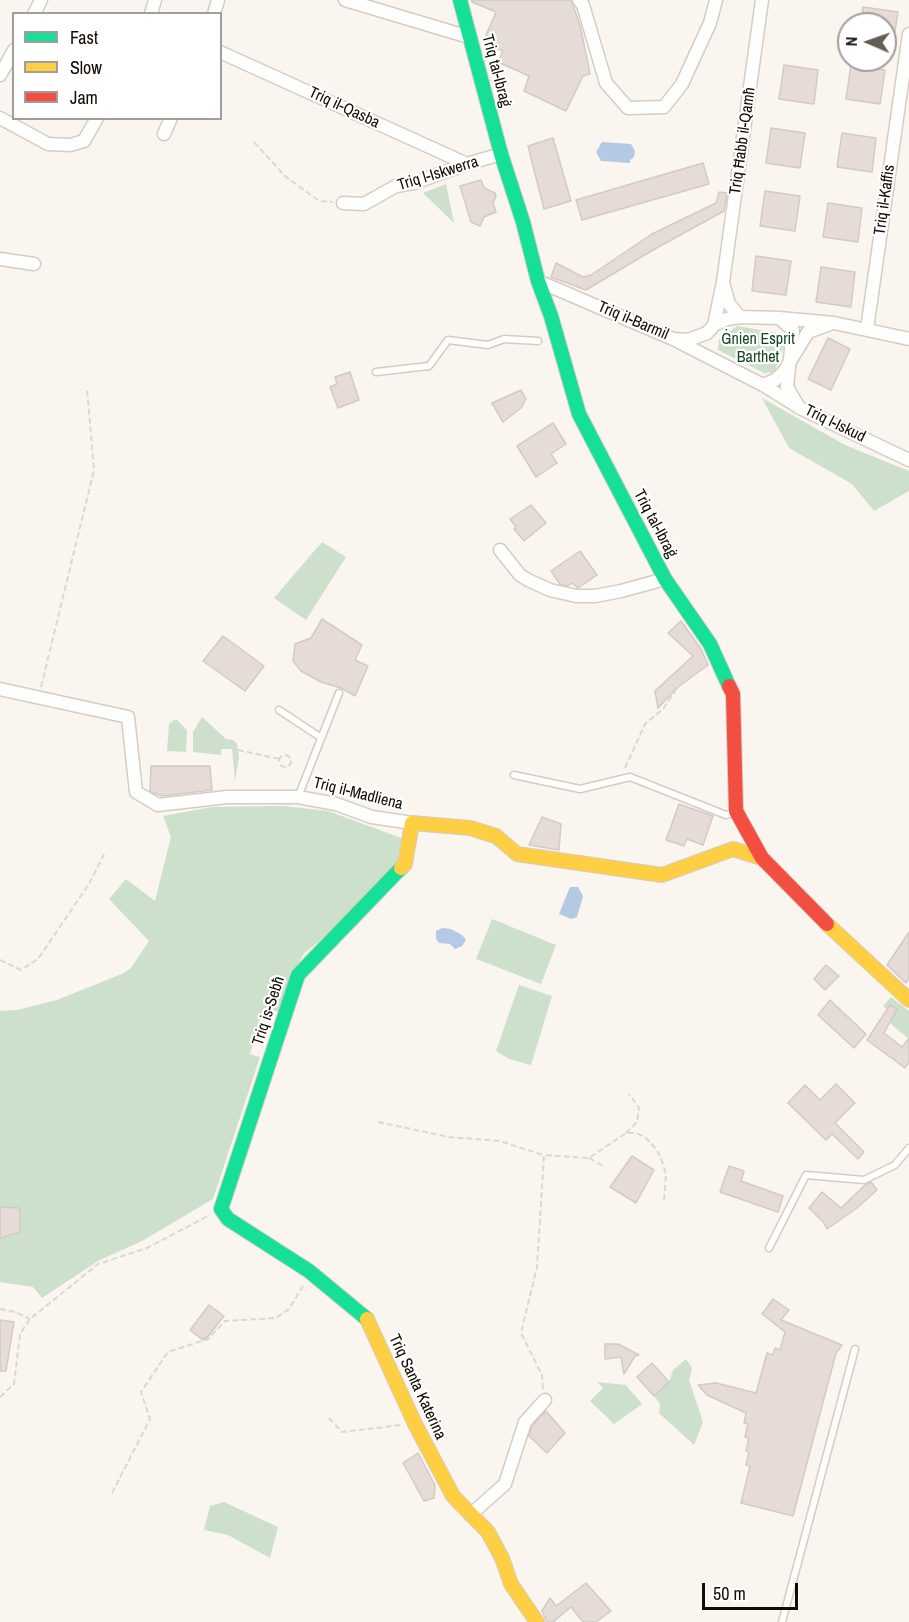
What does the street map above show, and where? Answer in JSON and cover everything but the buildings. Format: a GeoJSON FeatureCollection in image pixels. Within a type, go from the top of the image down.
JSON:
{"type":"FeatureCollection","features":[{"type":"Feature","properties":{"kind":"main road","name":"Triq tal-Ibraġ"},"geometry":{"type":"LineString","coordinates":[[460,0],[501,154],[579,414],[665,579],[710,644],[733,694],[736,812],[762,858],[843,940],[909,1000]]}},
{"type":"Feature","properties":{"kind":"main road"},"geometry":{"type":"LineString","coordinates":[[736,812],[733,849],[762,858]]}},
{"type":"Feature","properties":{"kind":"main road","name":"Triq il-Madliena"},"geometry":{"type":"LineString","coordinates":[[412,824],[470,828],[496,836],[517,854],[662,874],[733,849]]}},
{"type":"Feature","properties":{"kind":"main road","name":"Triq is-Sebħ"},"geometry":{"type":"LineString","coordinates":[[221,1209],[298,975],[405,864],[412,824]]}},
{"type":"Feature","properties":{"kind":"main road","name":"Triq Santa Katerina"},"geometry":{"type":"LineString","coordinates":[[221,1209],[228,1219],[309,1271],[366,1316],[415,1424],[453,1496],[488,1532],[502,1558],[511,1584],[537,1622]]}},
{"type":"Feature","properties":{"kind":"street"},"geometry":{"type":"LineString","coordinates":[[345,0],[470,37]]}},
{"type":"Feature","properties":{"kind":"street"},"geometry":{"type":"LineString","coordinates":[[579,0],[583,5],[606,84],[628,108],[664,107],[682,84],[710,23],[716,0]]}},
{"type":"Feature","properties":{"kind":"street","name":"Triq Ħabb il-Qamħ"},"geometry":{"type":"LineString","coordinates":[[711,329],[723,282],[762,0]]}},
{"type":"Feature","properties":{"kind":"street","name":"Triq il-Kaffis"},"geometry":{"type":"LineString","coordinates":[[867,329],[906,68],[909,34]]}},
{"type":"Feature","properties":{"kind":"street","name":"Triq il-Qasba"},"geometry":{"type":"LineString","coordinates":[[222,53],[466,164]]}},
{"type":"Feature","properties":{"kind":"street"},"geometry":{"type":"LineString","coordinates":[[0,75],[12,54]]}},
{"type":"Feature","properties":{"kind":"street"},"geometry":{"type":"LineString","coordinates":[[0,118],[48,144],[70,145],[84,141],[96,120]]}},
{"type":"Feature","properties":{"kind":"street"},"geometry":{"type":"LineString","coordinates":[[164,134],[170,120]]}},
{"type":"Feature","properties":{"kind":"street","name":"Triq l-Iskwerra"},"geometry":{"type":"LineString","coordinates":[[343,203],[364,204],[396,186],[414,183],[501,154]]}},
{"type":"Feature","properties":{"kind":"street"},"geometry":{"type":"LineString","coordinates":[[0,259],[34,264]]}},
{"type":"Feature","properties":{"kind":"street","name":"Triq il-Barmil"},"geometry":{"type":"LineString","coordinates":[[538,281],[673,339],[688,340],[727,319],[740,317],[834,323],[909,339]]}},
{"type":"Feature","properties":{"kind":"street","name":"Triq Ħabb il-Qamħ"},"geometry":{"type":"LineString","coordinates":[[723,282],[729,304],[740,317]]}},
{"type":"Feature","properties":{"kind":"street"},"geometry":{"type":"LineString","coordinates":[[779,318],[793,330],[787,387],[800,408]]}},
{"type":"Feature","properties":{"kind":"street"},"geometry":{"type":"LineString","coordinates":[[763,385],[776,381],[783,374],[808,332],[834,323]]}},
{"type":"Feature","properties":{"kind":"street"},"geometry":{"type":"LineString","coordinates":[[711,329],[704,342],[712,358]]}},
{"type":"Feature","properties":{"kind":"street","name":"Triq l-Iskud"},"geometry":{"type":"LineString","coordinates":[[673,339],[763,385],[800,408],[909,460]]}},
{"type":"Feature","properties":{"kind":"street"},"geometry":{"type":"LineString","coordinates":[[500,550],[520,575],[528,580],[550,590],[576,596],[595,596],[665,579]]}},
{"type":"Feature","properties":{"kind":"street","name":"Triq il-Madliena"},"geometry":{"type":"LineString","coordinates":[[0,690],[128,717],[136,792],[158,805],[227,797],[298,797],[336,804],[372,817],[412,824]]}},
{"type":"Feature","properties":{"kind":"street"},"geometry":{"type":"LineString","coordinates":[[470,1515],[505,1484],[525,1422],[545,1400]]}},
{"type":"Feature","properties":{"kind":"lane"},"geometry":{"type":"LineString","coordinates":[[376,372],[429,366],[448,340],[488,345],[504,339],[538,341]]}},
{"type":"Feature","properties":{"kind":"lane"},"geometry":{"type":"LineString","coordinates":[[298,797],[339,693]]}},
{"type":"Feature","properties":{"kind":"lane"},"geometry":{"type":"LineString","coordinates":[[279,710],[320,737]]}},
{"type":"Feature","properties":{"kind":"lane"},"geometry":{"type":"LineString","coordinates":[[514,775],[580,789],[630,777],[726,815],[736,812]]}},
{"type":"Feature","properties":{"kind":"lane"},"geometry":{"type":"LineString","coordinates":[[769,1248],[806,1175],[864,1180],[895,1165],[909,1148]]}},
{"type":"Feature","properties":{"kind":"lane"},"geometry":{"type":"LineString","coordinates":[[782,1622],[855,1349]]}},
{"type":"Feature","properties":{"kind":"path"},"geometry":{"type":"LineString","coordinates":[[254,142],[285,176],[319,201],[343,203]]}},
{"type":"Feature","properties":{"kind":"path"},"geometry":{"type":"LineString","coordinates":[[38,698],[94,470],[87,389]]}},
{"type":"Feature","properties":{"kind":"path"},"geometry":{"type":"LineString","coordinates":[[620,779],[645,724],[663,709],[678,687]]}},
{"type":"Feature","properties":{"kind":"path"},"geometry":{"type":"LineString","coordinates":[[238,750],[280,759]]}},
{"type":"Feature","properties":{"kind":"path"},"geometry":{"type":"LineString","coordinates":[[0,960],[21,970],[38,959],[89,884],[104,854]]}},
{"type":"Feature","properties":{"kind":"path"},"geometry":{"type":"LineString","coordinates":[[589,1158],[626,1133],[637,1122],[639,1108],[629,1094]]}},
{"type":"Feature","properties":{"kind":"path"},"geometry":{"type":"LineString","coordinates":[[378,1122],[449,1137],[500,1141],[544,1155],[589,1158],[605,1167]]}},
{"type":"Feature","properties":{"kind":"path"},"geometry":{"type":"LineString","coordinates":[[626,1133],[637,1134],[647,1139],[657,1150],[666,1174],[664,1200]]}},
{"type":"Feature","properties":{"kind":"path"},"geometry":{"type":"LineString","coordinates":[[544,1155],[537,1267],[521,1333],[542,1375],[545,1400]]}},
{"type":"Feature","properties":{"kind":"path"},"geometry":{"type":"LineString","coordinates":[[0,1397],[14,1384],[20,1334],[30,1319],[98,1264],[147,1248],[221,1209]]}},
{"type":"Feature","properties":{"kind":"path"},"geometry":{"type":"LineString","coordinates":[[112,1493],[150,1419],[141,1392],[168,1352],[208,1339],[225,1321],[276,1318],[289,1309],[309,1271]]}},
{"type":"Feature","properties":{"kind":"path"},"geometry":{"type":"LineString","coordinates":[[0,1309],[15,1312],[30,1319]]}},
{"type":"Feature","properties":{"kind":"path"},"geometry":{"type":"LineString","coordinates":[[329,1418],[342,1432],[415,1424]]}},
{"type":"Feature","properties":{"kind":"green space"},"geometry":{"type":"Polygon","coordinates":[[[446,184],[454,223],[423,193],[446,184]]]}},
{"type":"Feature","properties":{"kind":"green space","name":"Ġnien Esprit Barthet"},"geometry":{"type":"Polygon","coordinates":[[[737,326],[783,334],[788,339],[779,356],[775,373],[766,374],[718,350],[719,339],[737,326]]]}},
{"type":"Feature","properties":{"kind":"green space"},"geometry":{"type":"Polygon","coordinates":[[[762,398],[845,445],[909,471],[909,491],[874,511],[852,484],[789,448],[762,398]]]}},
{"type":"Feature","properties":{"kind":"green space"},"geometry":{"type":"Polygon","coordinates":[[[322,542],[346,557],[306,620],[274,598],[322,542]]]}},
{"type":"Feature","properties":{"kind":"green space"},"geometry":{"type":"Polygon","coordinates":[[[202,717],[226,739],[233,740],[237,744],[239,757],[235,781],[232,749],[221,749],[221,755],[193,752],[193,732],[202,717]]]}},
{"type":"Feature","properties":{"kind":"green space"},"geometry":{"type":"Polygon","coordinates":[[[176,719],[187,730],[186,752],[167,751],[169,724],[176,719]]]}},
{"type":"Feature","properties":{"kind":"green space"},"geometry":{"type":"Polygon","coordinates":[[[283,806],[328,811],[404,839],[403,854],[342,924],[304,953],[292,975],[279,1011],[263,1010],[250,1054],[260,1057],[213,1199],[142,1241],[98,1261],[42,1298],[33,1287],[0,1282],[0,1238],[20,1232],[20,1208],[0,1207],[0,1011],[17,1010],[57,1000],[124,973],[131,968],[149,941],[109,899],[126,879],[155,901],[171,837],[163,816],[212,807],[283,806]]]}},
{"type":"Feature","properties":{"kind":"green space"},"geometry":{"type":"Polygon","coordinates":[[[492,919],[556,945],[541,984],[476,959],[492,919]]]}},
{"type":"Feature","properties":{"kind":"green space"},"geometry":{"type":"Polygon","coordinates":[[[519,985],[552,996],[531,1065],[509,1059],[496,1051],[519,985]]]}},
{"type":"Feature","properties":{"kind":"green space"},"geometry":{"type":"Polygon","coordinates":[[[891,997],[909,1011],[909,1039],[885,1019],[891,1012],[883,1006],[891,997]]]}},
{"type":"Feature","properties":{"kind":"green space"},"geometry":{"type":"Polygon","coordinates":[[[686,1359],[692,1368],[689,1380],[703,1422],[694,1445],[659,1413],[660,1404],[654,1396],[669,1382],[673,1370],[686,1359]]]}},
{"type":"Feature","properties":{"kind":"green space"},"geometry":{"type":"Polygon","coordinates":[[[597,1382],[626,1385],[642,1404],[614,1424],[590,1401],[603,1388],[597,1382]]]}},
{"type":"Feature","properties":{"kind":"green space"},"geometry":{"type":"Polygon","coordinates":[[[224,1502],[278,1527],[270,1558],[228,1535],[204,1530],[210,1506],[224,1502]]]}},
{"type":"Feature","properties":{"kind":"water"},"geometry":{"type":"Polygon","coordinates":[[[602,142],[631,144],[635,151],[634,157],[630,163],[601,161],[596,152],[602,142]]]}},
{"type":"Feature","properties":{"kind":"water"},"geometry":{"type":"Polygon","coordinates":[[[570,887],[578,887],[583,896],[577,917],[571,919],[559,914],[570,887]]]}},
{"type":"Feature","properties":{"kind":"water"},"geometry":{"type":"Polygon","coordinates":[[[442,928],[451,929],[462,935],[466,940],[462,946],[455,949],[450,944],[439,943],[436,939],[436,931],[442,928]]]}},
{"type":"Feature","properties":{"kind":"traffic: fast"},"geometry":{"type":"LineString","coordinates":[[460,0],[501,154],[579,414],[665,579],[710,644],[729,686]]}},
{"type":"Feature","properties":{"kind":"traffic: fast"},"geometry":{"type":"LineString","coordinates":[[367,1319],[309,1271],[228,1219],[221,1209],[298,975],[401,868]]}},
{"type":"Feature","properties":{"kind":"traffic: slow"},"geometry":{"type":"LineString","coordinates":[[401,868],[405,864],[412,823],[470,828],[496,836],[517,854],[662,875],[733,849],[762,858]]}},
{"type":"Feature","properties":{"kind":"traffic: slow"},"geometry":{"type":"LineString","coordinates":[[827,924],[909,1000]]}},
{"type":"Feature","properties":{"kind":"traffic: slow"},"geometry":{"type":"LineString","coordinates":[[367,1319],[415,1424],[453,1496],[488,1532],[502,1558],[511,1584],[537,1622]]}},
{"type":"Feature","properties":{"kind":"traffic: jam"},"geometry":{"type":"LineString","coordinates":[[729,686],[733,694],[736,811],[762,858],[827,924]]}}]}
